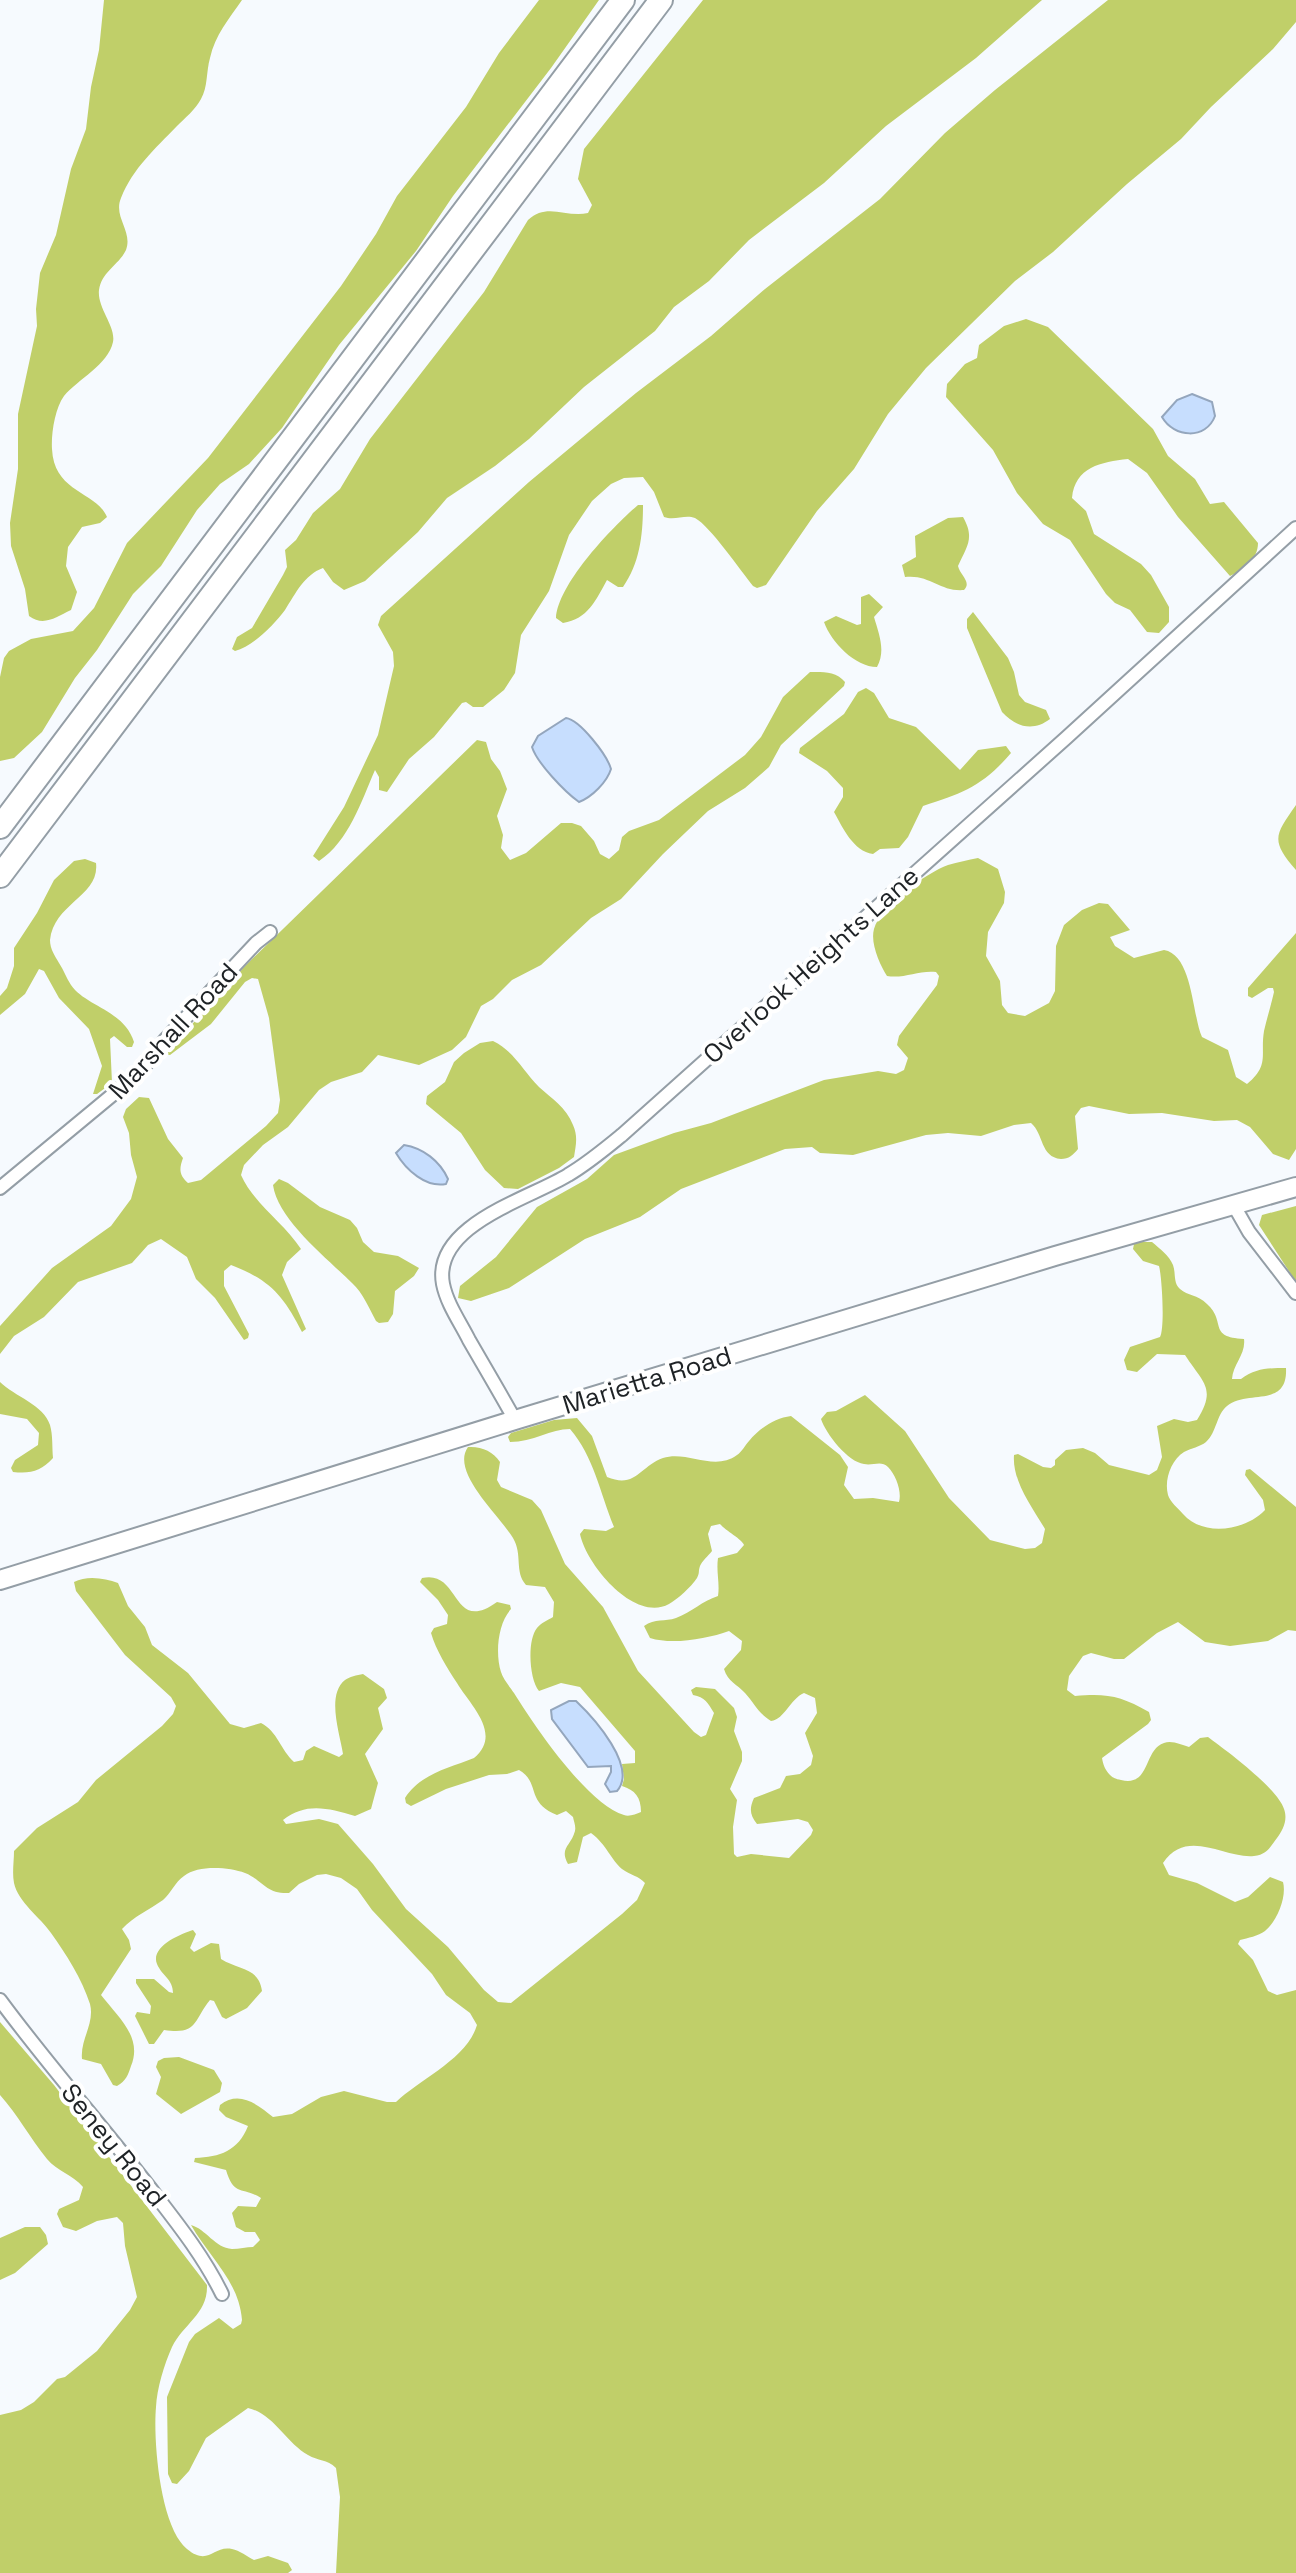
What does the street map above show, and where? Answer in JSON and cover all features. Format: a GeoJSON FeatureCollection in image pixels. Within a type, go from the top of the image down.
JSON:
{"type":"FeatureCollection","features":[{"type":"Feature","properties":{"kind":"highway"},"geometry":{"type":"LineString","coordinates":[[0,827],[623,0]]}},
{"type":"Feature","properties":{"kind":"highway"},"geometry":{"type":"LineString","coordinates":[[0,876],[661,0]]}},
{"type":"Feature","properties":{"kind":"street","name":"Overlook Heights Lane"},"geometry":{"type":"LineString","coordinates":[[515,1420],[443,1284],[443,1267],[453,1244],[468,1229],[567,1176],[622,1135],[1296,528]]}},
{"type":"Feature","properties":{"kind":"street","name":"Marshall Road"},"geometry":{"type":"LineString","coordinates":[[0,1188],[140,1072],[165,1040],[270,932]]}},
{"type":"Feature","properties":{"kind":"street","name":"Marietta Road"},"geometry":{"type":"LineString","coordinates":[[0,1580],[515,1420],[1296,1187]]}},
{"type":"Feature","properties":{"kind":"street"},"geometry":{"type":"LineString","coordinates":[[1233,1204],[1249,1232],[1296,1293]]}},
{"type":"Feature","properties":{"kind":"street","name":"Seney Road"},"geometry":{"type":"LineString","coordinates":[[0,2000],[55,2073],[162,2203],[201,2257],[222,2294]]}},
{"type":"Feature","properties":{"kind":"green space"},"geometry":{"type":"Polygon","coordinates":[[[104,0],[242,0],[215,42],[205,90],[199,103],[145,159],[121,198],[119,211],[127,237],[126,250],[104,278],[99,290],[113,342],[105,358],[64,396],[54,421],[52,443],[54,463],[60,475],[102,508],[107,517],[100,523],[82,527],[68,547],[66,566],[77,592],[71,610],[50,620],[40,621],[29,616],[25,589],[11,546],[10,523],[18,469],[18,414],[37,326],[40,273],[56,235],[71,169],[86,129],[104,0]]]}},
{"type":"Feature","properties":{"kind":"green space"},"geometry":{"type":"Polygon","coordinates":[[[539,0],[599,0],[453,196],[416,251],[339,345],[282,428],[249,464],[220,484],[197,510],[161,566],[133,594],[42,732],[14,758],[0,761],[0,677],[4,658],[9,651],[31,639],[73,631],[94,608],[127,543],[208,458],[341,286],[397,196],[466,107],[499,53],[539,0]]]}},
{"type":"Feature","properties":{"kind":"green space"},"geometry":{"type":"Polygon","coordinates":[[[703,0],[1042,0],[976,58],[886,126],[824,183],[749,240],[709,281],[674,307],[655,331],[584,387],[529,439],[447,498],[418,532],[365,581],[344,590],[333,582],[323,568],[316,571],[263,634],[249,645],[235,651],[232,649],[237,637],[252,628],[283,575],[287,567],[285,550],[296,540],[313,513],[340,489],[370,439],[484,292],[528,220],[550,211],[588,213],[592,205],[578,179],[584,149],[703,0]]]}},
{"type":"Feature","properties":{"kind":"green space"},"geometry":{"type":"Polygon","coordinates":[[[1108,0],[1296,0],[1296,22],[1273,49],[1181,139],[1053,252],[1015,281],[926,368],[888,414],[854,469],[817,511],[766,585],[753,586],[717,539],[695,518],[664,517],[654,492],[643,477],[624,478],[611,484],[592,501],[569,535],[549,591],[521,635],[515,673],[504,690],[483,707],[462,703],[434,737],[409,759],[387,792],[379,790],[379,777],[375,770],[346,832],[319,861],[313,856],[344,807],[378,735],[394,666],[393,652],[378,625],[381,616],[529,482],[880,199],[945,133],[1108,0]]]}},
{"type":"Feature","properties":{"kind":"green space"},"geometry":{"type":"Polygon","coordinates":[[[1026,319],[1048,327],[1153,429],[1168,456],[1195,479],[1210,504],[1224,502],[1258,543],[1256,554],[1249,563],[1230,576],[1178,517],[1147,473],[1128,459],[1099,464],[1084,473],[1078,479],[1072,498],[1086,511],[1094,534],[1141,564],[1151,575],[1169,607],[1169,622],[1159,633],[1147,632],[1130,610],[1115,603],[1106,594],[1070,540],[1043,524],[1017,493],[993,450],[946,397],[947,384],[965,364],[977,358],[979,345],[1004,326],[1026,319]]]}},
{"type":"Feature","properties":{"kind":"green space"},"geometry":{"type":"Polygon","coordinates":[[[638,505],[643,505],[642,527],[629,578],[623,587],[607,580],[585,613],[563,623],[556,618],[559,604],[576,573],[601,541],[638,505]]]}},
{"type":"Feature","properties":{"kind":"green space"},"geometry":{"type":"Polygon","coordinates":[[[963,517],[969,531],[967,547],[958,566],[966,581],[964,590],[921,578],[905,577],[902,565],[916,557],[915,536],[948,518],[963,517]]]}},
{"type":"Feature","properties":{"kind":"green space"},"geometry":{"type":"Polygon","coordinates":[[[869,594],[883,607],[874,617],[881,649],[877,667],[852,658],[832,637],[824,622],[836,616],[861,624],[861,597],[869,594]]]}},
{"type":"Feature","properties":{"kind":"green space"},"geometry":{"type":"Polygon","coordinates":[[[973,612],[1008,658],[1019,695],[1025,702],[1046,710],[1050,719],[1037,726],[1025,726],[1002,712],[967,628],[967,619],[973,612]]]}},
{"type":"Feature","properties":{"kind":"green space"},"geometry":{"type":"Polygon","coordinates":[[[810,672],[833,674],[845,682],[844,686],[781,745],[769,767],[745,788],[708,811],[621,899],[591,918],[541,965],[512,980],[481,1006],[466,1037],[452,1050],[419,1065],[378,1055],[362,1072],[331,1082],[319,1090],[288,1127],[263,1145],[244,1165],[241,1175],[247,1185],[301,1249],[287,1262],[282,1275],[306,1329],[302,1332],[281,1298],[266,1283],[231,1265],[224,1271],[224,1286],[249,1334],[244,1340],[215,1298],[196,1279],[187,1257],[161,1239],[148,1245],[132,1263],[78,1282],[44,1317],[14,1336],[0,1354],[0,1326],[52,1268],[111,1226],[131,1199],[137,1177],[123,1117],[126,1109],[139,1097],[149,1098],[168,1139],[183,1158],[181,1172],[188,1183],[201,1180],[278,1113],[280,1100],[269,1018],[258,979],[245,982],[211,1024],[170,1055],[165,1054],[246,965],[477,740],[486,742],[507,789],[497,816],[503,835],[501,848],[510,860],[526,853],[561,823],[581,826],[600,854],[609,859],[619,850],[622,837],[629,831],[659,820],[745,755],[761,737],[783,697],[810,672]]]}},
{"type":"Feature","properties":{"kind":"green space"},"geometry":{"type":"Polygon","coordinates":[[[866,688],[874,693],[889,718],[916,727],[960,770],[978,750],[1006,746],[1011,753],[972,787],[923,806],[899,848],[880,849],[873,854],[854,844],[834,812],[843,797],[843,788],[827,771],[799,753],[800,748],[844,714],[858,692],[866,688]]]}},
{"type":"Feature","properties":{"kind":"green space"},"geometry":{"type":"Polygon","coordinates":[[[1296,805],[1296,870],[1282,851],[1278,838],[1296,805]]]}},
{"type":"Feature","properties":{"kind":"green space"},"geometry":{"type":"Polygon","coordinates":[[[978,858],[998,869],[1005,892],[1004,903],[988,932],[986,956],[1000,981],[1002,1005],[1008,1013],[1025,1016],[1049,1003],[1055,991],[1056,946],[1064,925],[1082,910],[1099,903],[1108,904],[1130,930],[1110,937],[1115,946],[1134,958],[1164,950],[1174,954],[1181,963],[1202,1037],[1228,1050],[1236,1077],[1247,1084],[1259,1071],[1263,1059],[1264,1031],[1274,992],[1273,988],[1268,988],[1252,998],[1248,996],[1248,988],[1296,933],[1296,1149],[1289,1160],[1273,1154],[1250,1127],[1237,1120],[1214,1121],[1162,1113],[1129,1114],[1089,1106],[1081,1108],[1075,1116],[1078,1149],[1064,1159],[1049,1154],[1031,1123],[981,1136],[926,1135],[853,1155],[820,1153],[812,1147],[785,1149],[681,1189],[640,1217],[585,1239],[509,1288],[471,1301],[458,1298],[460,1286],[496,1257],[537,1207],[587,1179],[614,1155],[711,1123],[824,1080],[878,1071],[896,1074],[904,1070],[908,1058],[897,1045],[899,1036],[937,985],[939,976],[936,972],[930,972],[887,976],[875,947],[874,929],[885,910],[916,883],[948,865],[978,858]]]}},
{"type":"Feature","properties":{"kind":"green space"},"geometry":{"type":"Polygon","coordinates":[[[85,859],[96,863],[95,874],[91,884],[59,917],[53,927],[51,946],[77,992],[113,1015],[129,1031],[134,1042],[132,1047],[127,1047],[114,1036],[110,1039],[112,1083],[97,1094],[93,1094],[102,1066],[89,1029],[59,998],[44,971],[39,969],[25,994],[0,1015],[0,996],[7,988],[14,966],[14,948],[54,880],[74,861],[85,859]]]}},
{"type":"Feature","properties":{"kind":"green space"},"geometry":{"type":"Polygon","coordinates":[[[493,1041],[507,1050],[539,1087],[563,1108],[576,1133],[574,1157],[518,1189],[504,1188],[485,1170],[461,1133],[426,1104],[427,1096],[445,1082],[454,1062],[480,1043],[493,1041]]]}},
{"type":"Feature","properties":{"kind":"green space"},"geometry":{"type":"Polygon","coordinates":[[[279,1179],[320,1207],[350,1220],[363,1242],[374,1252],[398,1256],[419,1268],[395,1291],[393,1314],[388,1322],[376,1321],[356,1287],[318,1251],[284,1212],[273,1185],[279,1179]]]}},
{"type":"Feature","properties":{"kind":"green space"},"geometry":{"type":"Polygon","coordinates":[[[1296,1206],[1296,1282],[1259,1225],[1262,1215],[1296,1206]]]}},
{"type":"Feature","properties":{"kind":"green space"},"geometry":{"type":"Polygon","coordinates":[[[1138,1242],[1152,1242],[1167,1255],[1173,1265],[1178,1287],[1207,1304],[1221,1332],[1244,1339],[1232,1379],[1241,1379],[1262,1369],[1286,1368],[1285,1381],[1274,1394],[1236,1401],[1227,1406],[1206,1442],[1175,1460],[1167,1489],[1172,1503],[1191,1521],[1212,1528],[1236,1527],[1265,1510],[1263,1500],[1245,1475],[1246,1470],[1250,1469],[1296,1507],[1296,1631],[1288,1630],[1268,1641],[1230,1646],[1205,1642],[1178,1622],[1157,1633],[1124,1659],[1091,1653],[1083,1656],[1069,1676],[1067,1690],[1075,1696],[1114,1697],[1149,1712],[1151,1720],[1148,1724],[1102,1758],[1113,1778],[1131,1781],[1137,1778],[1157,1747],[1164,1743],[1174,1742],[1189,1747],[1200,1738],[1208,1737],[1262,1781],[1280,1800],[1284,1809],[1285,1821],[1281,1832],[1262,1854],[1243,1856],[1207,1847],[1183,1847],[1163,1863],[1169,1875],[1197,1883],[1235,1902],[1248,1897],[1270,1877],[1283,1882],[1282,1901],[1273,1921],[1265,1931],[1240,1940],[1238,1944],[1253,1960],[1268,1991],[1277,1995],[1296,1990],[1296,2573],[336,2573],[340,2497],[336,2468],[300,2450],[273,2422],[248,2408],[206,2438],[189,2471],[177,2484],[172,2483],[168,2474],[167,2397],[189,2342],[195,2334],[219,2318],[233,2329],[242,2320],[240,2306],[229,2281],[191,2225],[226,2248],[253,2247],[260,2240],[255,2232],[245,2232],[236,2227],[232,2213],[238,2206],[256,2207],[261,2198],[236,2188],[226,2170],[194,2162],[195,2158],[227,2151],[244,2135],[248,2126],[226,2117],[219,2110],[220,2105],[234,2099],[248,2100],[273,2117],[292,2114],[321,2097],[344,2091],[396,2102],[464,2048],[477,2025],[470,2013],[446,1995],[432,1974],[372,1910],[357,1889],[341,1878],[317,1875],[289,1893],[281,1893],[245,1873],[222,1868],[205,1869],[184,1876],[163,1900],[122,1929],[131,1949],[101,1995],[127,2028],[134,2046],[134,2056],[126,2078],[117,2086],[113,2085],[101,2064],[82,2059],[91,2018],[90,2004],[62,1949],[16,1890],[14,1851],[37,1828],[78,1802],[96,1780],[162,1726],[176,1706],[171,1697],[125,1655],[76,1591],[74,1582],[96,1578],[118,1583],[128,1606],[145,1627],[152,1645],[188,1673],[230,1724],[244,1728],[261,1723],[271,1731],[294,1762],[303,1760],[306,1751],[314,1746],[339,1757],[343,1754],[335,1705],[339,1687],[345,1680],[363,1674],[384,1689],[387,1698],[378,1708],[383,1729],[365,1754],[378,1783],[371,1809],[355,1816],[326,1809],[309,1809],[283,1820],[286,1824],[319,1819],[338,1824],[406,1909],[448,1947],[484,1990],[498,2002],[511,2003],[622,1914],[637,1900],[645,1883],[622,1869],[591,1833],[583,1837],[577,1862],[568,1864],[565,1854],[575,1831],[573,1817],[566,1811],[557,1815],[547,1810],[537,1798],[526,1775],[519,1770],[489,1775],[446,1789],[411,1806],[406,1803],[405,1798],[419,1783],[474,1758],[482,1749],[485,1739],[485,1730],[476,1710],[433,1639],[431,1633],[434,1628],[447,1624],[448,1615],[420,1582],[422,1578],[435,1578],[444,1583],[463,1607],[471,1611],[482,1610],[497,1602],[510,1605],[498,1647],[499,1664],[505,1680],[548,1743],[594,1796],[626,1816],[641,1812],[641,1807],[636,1795],[622,1786],[622,1764],[635,1763],[635,1751],[580,1687],[561,1683],[539,1691],[536,1685],[531,1669],[532,1641],[537,1628],[553,1617],[554,1602],[545,1587],[526,1585],[522,1580],[513,1538],[479,1494],[466,1469],[464,1457],[468,1447],[482,1448],[494,1455],[500,1462],[497,1480],[501,1487],[532,1500],[541,1510],[565,1564],[603,1607],[638,1671],[694,1732],[701,1737],[706,1735],[714,1713],[706,1701],[693,1695],[691,1690],[696,1687],[715,1689],[734,1708],[737,1717],[734,1731],[742,1761],[730,1789],[737,1800],[733,1827],[734,1854],[737,1857],[751,1854],[789,1858],[811,1835],[813,1830],[808,1822],[798,1819],[757,1824],[751,1805],[754,1798],[780,1788],[786,1776],[800,1774],[811,1765],[813,1756],[805,1733],[817,1713],[815,1698],[804,1693],[780,1717],[771,1721],[730,1680],[724,1669],[741,1650],[742,1641],[729,1631],[700,1639],[669,1641],[650,1638],[644,1626],[676,1618],[718,1596],[718,1558],[737,1553],[743,1543],[720,1524],[711,1526],[708,1534],[712,1551],[701,1564],[698,1576],[691,1585],[669,1604],[655,1608],[641,1605],[614,1587],[584,1546],[580,1534],[584,1529],[606,1531],[614,1527],[591,1463],[570,1429],[518,1441],[510,1442],[508,1437],[511,1433],[554,1420],[577,1418],[592,1436],[607,1477],[625,1480],[672,1456],[719,1462],[728,1460],[739,1454],[763,1428],[791,1416],[840,1455],[848,1467],[844,1485],[854,1499],[899,1502],[898,1484],[888,1467],[864,1464],[851,1458],[833,1439],[821,1419],[827,1412],[836,1411],[865,1395],[905,1431],[949,1498],[990,1540],[1025,1549],[1035,1548],[1042,1543],[1045,1529],[1020,1484],[1014,1455],[1051,1468],[1066,1450],[1083,1448],[1109,1465],[1149,1475],[1157,1470],[1162,1457],[1157,1426],[1174,1419],[1197,1420],[1203,1409],[1207,1393],[1205,1386],[1185,1355],[1157,1354],[1137,1372],[1127,1370],[1124,1360],[1130,1347],[1160,1337],[1162,1324],[1159,1266],[1143,1261],[1133,1249],[1138,1242]]]}},
{"type":"Feature","properties":{"kind":"green space"},"geometry":{"type":"Polygon","coordinates":[[[0,1382],[47,1418],[53,1458],[40,1469],[19,1473],[11,1468],[15,1460],[38,1445],[39,1433],[27,1419],[0,1414],[0,1382]]]}},
{"type":"Feature","properties":{"kind":"green space"},"geometry":{"type":"Polygon","coordinates":[[[193,1930],[196,1934],[190,1948],[194,1952],[211,1943],[219,1944],[221,1959],[252,1973],[257,1977],[262,1991],[247,2008],[226,2019],[214,2001],[210,2000],[189,2028],[164,2030],[154,2044],[149,2044],[135,2016],[137,2012],[150,2014],[151,2006],[136,1979],[154,1979],[173,1993],[156,1958],[168,1942],[193,1930]]]}},
{"type":"Feature","properties":{"kind":"green space"},"geometry":{"type":"Polygon","coordinates":[[[0,2022],[54,2085],[207,2285],[204,2304],[172,2347],[161,2377],[157,2400],[155,2422],[160,2482],[170,2522],[178,2538],[194,2554],[206,2556],[232,2549],[254,2560],[268,2556],[288,2563],[292,2570],[288,2573],[0,2573],[0,2415],[21,2410],[34,2402],[57,2379],[65,2377],[97,2351],[137,2297],[123,2223],[117,2217],[97,2221],[76,2231],[63,2227],[57,2214],[59,2209],[79,2200],[83,2187],[47,2159],[0,2095],[0,2022]]]}},
{"type":"Feature","properties":{"kind":"green space"},"geometry":{"type":"Polygon","coordinates":[[[179,2057],[214,2070],[222,2083],[220,2092],[181,2114],[156,2094],[161,2077],[156,2067],[158,2061],[179,2057]]]}},
{"type":"Feature","properties":{"kind":"green space"},"geometry":{"type":"Polygon","coordinates":[[[25,2227],[40,2227],[48,2244],[15,2273],[0,2280],[0,2238],[25,2227]]]}},
{"type":"Feature","properties":{"kind":"water"},"geometry":{"type":"Polygon","coordinates":[[[1192,394],[1212,402],[1215,416],[1211,424],[1190,433],[1174,429],[1162,417],[1177,400],[1192,394]]]}},
{"type":"Feature","properties":{"kind":"water"},"geometry":{"type":"Polygon","coordinates":[[[566,718],[592,739],[611,769],[598,788],[579,802],[552,777],[532,747],[538,736],[566,718]]]}},
{"type":"Feature","properties":{"kind":"water"},"geometry":{"type":"Polygon","coordinates":[[[404,1145],[424,1152],[436,1161],[445,1172],[448,1179],[446,1184],[424,1180],[405,1166],[396,1153],[404,1145]]]}},
{"type":"Feature","properties":{"kind":"water"},"geometry":{"type":"Polygon","coordinates":[[[576,1701],[584,1709],[618,1756],[622,1781],[617,1791],[610,1792],[605,1784],[611,1766],[588,1767],[552,1719],[551,1710],[576,1701]]]}}]}
